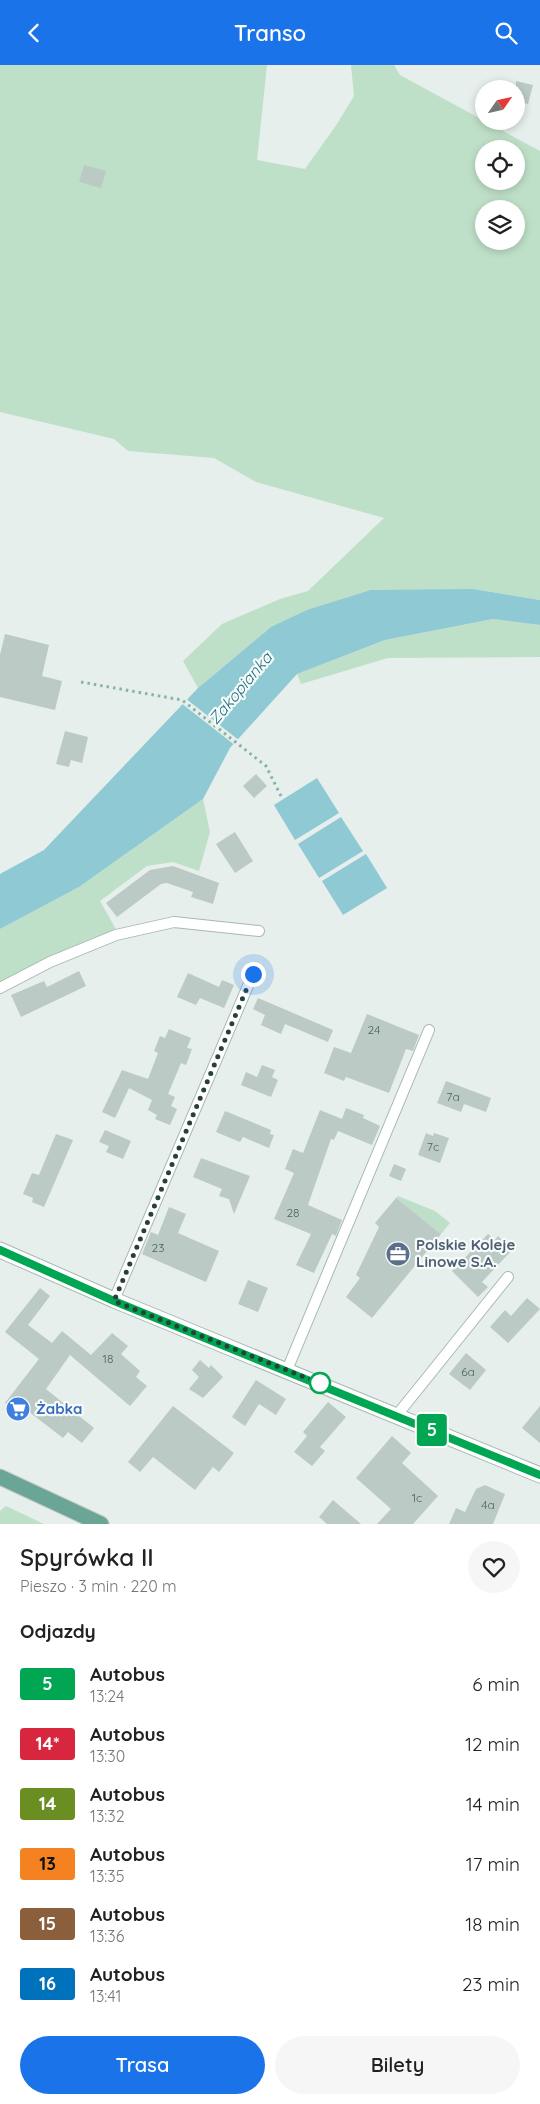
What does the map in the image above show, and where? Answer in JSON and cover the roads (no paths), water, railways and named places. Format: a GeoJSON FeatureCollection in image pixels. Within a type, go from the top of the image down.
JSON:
{"type":"FeatureCollection","features":[{"type":"Feature","properties":{"kind":"main road"},"geometry":{"type":"LineString","coordinates":[[0,1477],[101,1524]]}},
{"type":"Feature","properties":{"kind":"street"},"geometry":{"type":"LineString","coordinates":[[0,1250],[114,1301],[287,1370],[540,1475]]}},
{"type":"Feature","properties":{"kind":"lane"},"geometry":{"type":"LineString","coordinates":[[0,988],[50,962],[116,935],[174,922],[259,931]]}},
{"type":"Feature","properties":{"kind":"lane"},"geometry":{"type":"LineString","coordinates":[[114,1301],[253,974]]}},
{"type":"Feature","properties":{"kind":"lane"},"geometry":{"type":"LineString","coordinates":[[287,1370],[429,1029]]}},
{"type":"Feature","properties":{"kind":"lane"},"geometry":{"type":"LineString","coordinates":[[397,1415],[508,1277]]}},
{"type":"Feature","properties":{"kind":"water","name":"Zakopianka"},"geometry":{"type":"Polygon","coordinates":[[[473,589],[540,600],[540,625],[493,619],[385,640],[297,674],[230,748],[203,799],[79,887],[0,929],[0,874],[44,850],[198,688],[271,627],[307,610],[371,590],[473,589]]]}},
{"type":"Feature","properties":{"kind":"water"},"geometry":{"type":"Polygon","coordinates":[[[317,778],[339,813],[295,840],[274,805],[317,778]]]}},
{"type":"Feature","properties":{"kind":"water"},"geometry":{"type":"Polygon","coordinates":[[[341,817],[363,851],[319,878],[298,844],[341,817]]]}},
{"type":"Feature","properties":{"kind":"water"},"geometry":{"type":"Polygon","coordinates":[[[366,854],[387,888],[343,915],[322,881],[366,854]]]}},
{"type":"Feature","properties":{"kind":"place","name":"Polskie Koleje Linowe S.A."},"geometry":{"type":"Point","coordinates":[398,1254]}},
{"type":"Feature","properties":{"kind":"place","name":"Żabka"},"geometry":{"type":"Point","coordinates":[18,1409]}}]}
